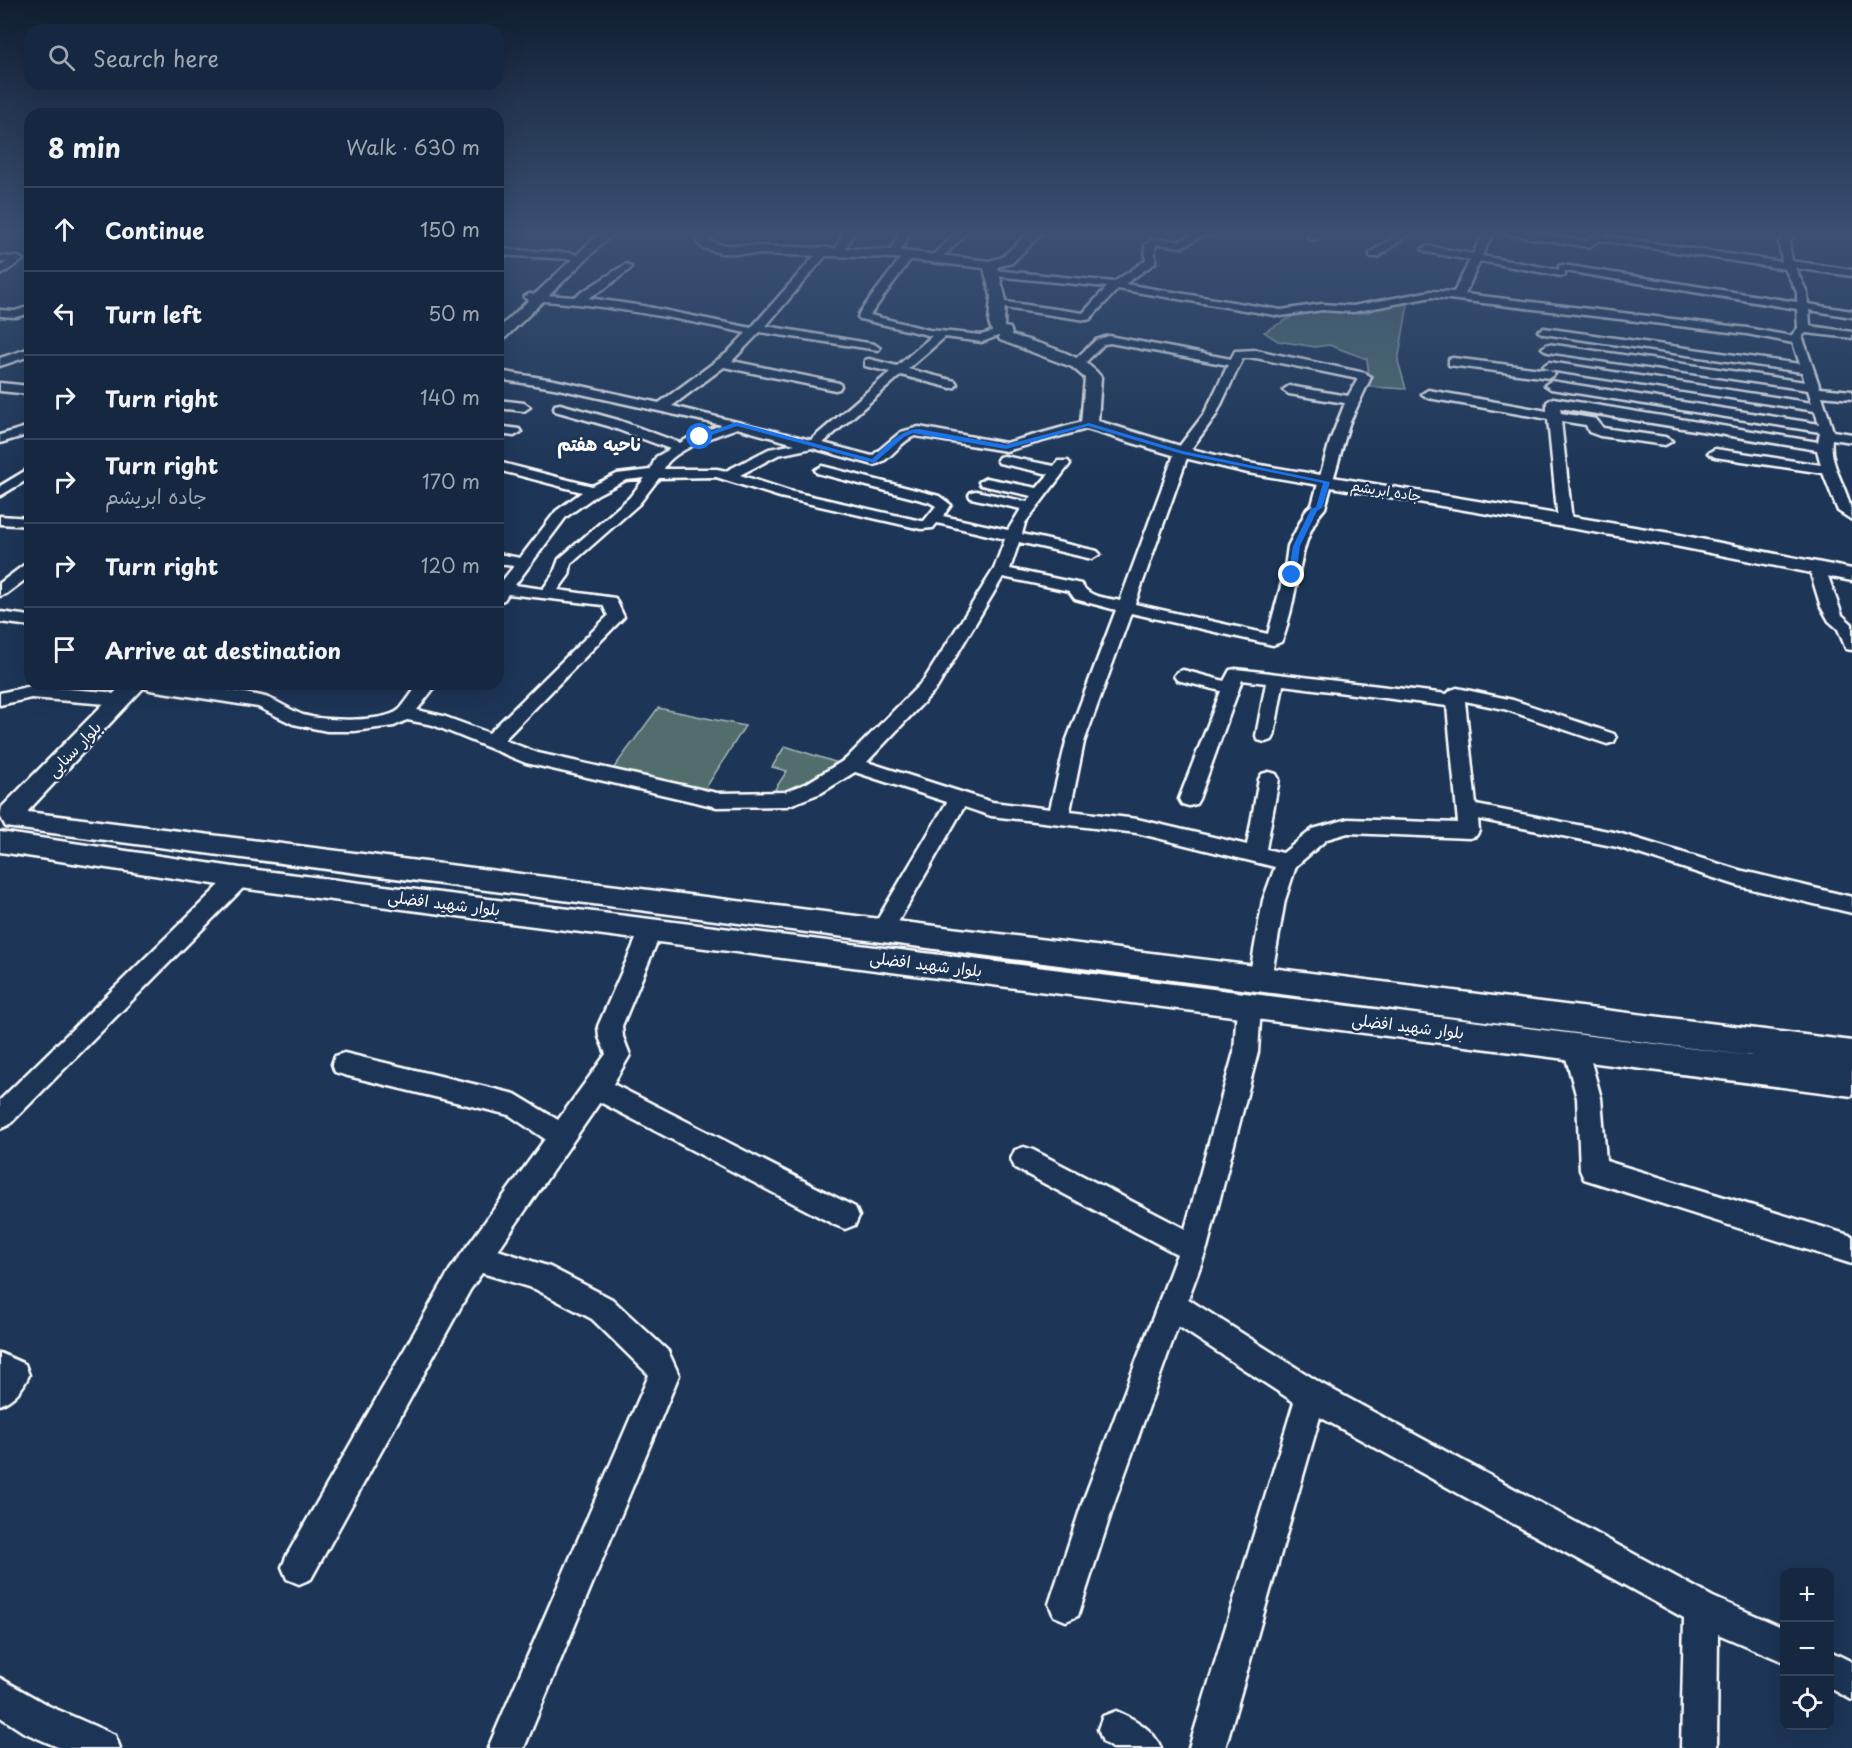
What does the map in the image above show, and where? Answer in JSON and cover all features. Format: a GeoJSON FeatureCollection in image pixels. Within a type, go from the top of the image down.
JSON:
{"type":"FeatureCollection","features":[{"type":"Feature","properties":{"kind":"main road"},"geometry":{"type":"LineString","coordinates":[[504,331],[521,313]]}},
{"type":"Feature","properties":{"kind":"main road"},"geometry":{"type":"LineString","coordinates":[[998,313],[998,331],[1005,331],[1005,337],[1077,364],[1093,377],[1089,424]]}},
{"type":"Feature","properties":{"kind":"main road","name":"جاده ابریشم"},"geometry":{"type":"LineString","coordinates":[[1089,424],[1182,452],[1326,482],[1565,521],[1852,575]]}},
{"type":"Feature","properties":{"kind":"main road","name":"بلوار سنایی"},"geometry":{"type":"LineString","coordinates":[[4,822],[130,690]]}},
{"type":"Feature","properties":{"kind":"main road","name":"بلوار سنایی"},"geometry":{"type":"LineString","coordinates":[[4,822],[114,691]]}},
{"type":"Feature","properties":{"kind":"main road","name":"بلوار شهید افضلی"},"geometry":{"type":"LineString","coordinates":[[4,822],[240,878],[651,930],[881,932],[1260,979],[1555,1036],[1852,1082]]}},
{"type":"Feature","properties":{"kind":"main road","name":"بلوار شهید افضلی"},"geometry":{"type":"LineString","coordinates":[[4,822],[773,932],[1249,1006],[1555,1036],[1852,1055]]}},
{"type":"Feature","properties":{"kind":"street"},"geometry":{"type":"LineString","coordinates":[[0,313],[20,313]]}},
{"type":"Feature","properties":{"kind":"street"},"geometry":{"type":"LineString","coordinates":[[656,313],[874,348]]}},
{"type":"Feature","properties":{"kind":"street"},"geometry":{"type":"LineString","coordinates":[[660,409],[723,363],[772,313]]}},
{"type":"Feature","properties":{"kind":"street"},"geometry":{"type":"LineString","coordinates":[[865,313],[864,317],[902,325],[912,331],[982,339],[1005,331]]}},
{"type":"Feature","properties":{"kind":"street"},"geometry":{"type":"LineString","coordinates":[[1056,313],[1086,317],[1090,313]]}},
{"type":"Feature","properties":{"kind":"street"},"geometry":{"type":"LineString","coordinates":[[1540,313],[1548,348],[1565,521]]}},
{"type":"Feature","properties":{"kind":"street"},"geometry":{"type":"LineString","coordinates":[[1587,313],[1747,331],[1798,342]]}},
{"type":"Feature","properties":{"kind":"street"},"geometry":{"type":"LineString","coordinates":[[1803,313],[1804,329]]}},
{"type":"Feature","properties":{"kind":"street"},"geometry":{"type":"LineString","coordinates":[[1852,335],[1804,329],[1796,335],[1820,408],[1829,470],[1845,511],[1852,516]]}},
{"type":"Feature","properties":{"kind":"street"},"geometry":{"type":"LineString","coordinates":[[1544,331],[1807,369]]}},
{"type":"Feature","properties":{"kind":"street"},"geometry":{"type":"LineString","coordinates":[[728,476],[774,452],[814,444],[943,333]]}},
{"type":"Feature","properties":{"kind":"street"},"geometry":{"type":"LineString","coordinates":[[1077,364],[1100,342],[1109,339],[1235,363]]}},
{"type":"Feature","properties":{"kind":"street"},"geometry":{"type":"LineString","coordinates":[[1548,348],[1852,395]]}},
{"type":"Feature","properties":{"kind":"street"},"geometry":{"type":"LineString","coordinates":[[1000,572],[1075,587],[1081,596],[1090,599],[1126,606],[1273,640],[1292,575],[1296,546],[1314,509],[1318,508],[1337,435],[1364,376],[1242,353],[1235,363],[1210,415],[1182,452],[1126,606],[1068,770],[1059,817]]}},
{"type":"Feature","properties":{"kind":"street"},"geometry":{"type":"LineString","coordinates":[[2,360],[24,354]]}},
{"type":"Feature","properties":{"kind":"street"},"geometry":{"type":"LineString","coordinates":[[1453,362],[1820,408]]}},
{"type":"Feature","properties":{"kind":"street"},"geometry":{"type":"LineString","coordinates":[[723,363],[835,386]]}},
{"type":"Feature","properties":{"kind":"street"},"geometry":{"type":"LineString","coordinates":[[870,363],[951,384]]}},
{"type":"Feature","properties":{"kind":"street"},"geometry":{"type":"LineString","coordinates":[[1550,375],[1826,437]]}},
{"type":"Feature","properties":{"kind":"street"},"geometry":{"type":"LineString","coordinates":[[504,376],[585,390],[660,409],[736,424],[874,461]]}},
{"type":"Feature","properties":{"kind":"street"},"geometry":{"type":"LineString","coordinates":[[0,387],[24,389]]}},
{"type":"Feature","properties":{"kind":"street"},"geometry":{"type":"LineString","coordinates":[[1289,390],[1352,400]]}},
{"type":"Feature","properties":{"kind":"street"},"geometry":{"type":"LineString","coordinates":[[1428,394],[1554,410],[1852,438]]}},
{"type":"Feature","properties":{"kind":"street"},"geometry":{"type":"LineString","coordinates":[[504,405],[524,407]]}},
{"type":"Feature","properties":{"kind":"street"},"geometry":{"type":"LineString","coordinates":[[560,408],[613,423],[680,448]]}},
{"type":"Feature","properties":{"kind":"street"},"geometry":{"type":"LineString","coordinates":[[1554,410],[1591,422],[1594,429],[1600,432],[1665,441]]}},
{"type":"Feature","properties":{"kind":"street"},"geometry":{"type":"LineString","coordinates":[[546,596],[561,575],[564,562],[634,501],[656,473],[661,460],[700,437],[736,424]]}},
{"type":"Feature","properties":{"kind":"street"},"geometry":{"type":"LineString","coordinates":[[856,478],[902,436],[911,431],[1006,447],[1089,424]]}},
{"type":"Feature","properties":{"kind":"street"},"geometry":{"type":"LineString","coordinates":[[504,431],[514,432]]}},
{"type":"Feature","properties":{"kind":"street"},"geometry":{"type":"LineString","coordinates":[[0,439],[24,432]]}},
{"type":"Feature","properties":{"kind":"street"},"geometry":{"type":"LineString","coordinates":[[1715,453],[1829,470]]}},
{"type":"Feature","properties":{"kind":"street"},"geometry":{"type":"LineString","coordinates":[[405,714],[437,720],[533,758],[717,800],[787,800],[814,788],[853,764],[931,684],[1000,572],[1018,523],[1060,468],[1004,460]]}},
{"type":"Feature","properties":{"kind":"street"},"geometry":{"type":"LineString","coordinates":[[504,468],[593,490]]}},
{"type":"Feature","properties":{"kind":"street"},"geometry":{"type":"LineString","coordinates":[[504,589],[561,514],[593,490],[622,477],[656,473],[717,473],[785,494],[888,519],[926,525],[944,505],[942,502],[822,470]]}},
{"type":"Feature","properties":{"kind":"street"},"geometry":{"type":"LineString","coordinates":[[0,480],[24,476]]}},
{"type":"Feature","properties":{"kind":"street"},"geometry":{"type":"LineString","coordinates":[[0,492],[24,477]]}},
{"type":"Feature","properties":{"kind":"street"},"geometry":{"type":"LineString","coordinates":[[986,482],[1040,493]]}},
{"type":"Feature","properties":{"kind":"street"},"geometry":{"type":"LineString","coordinates":[[976,495],[1030,507]]}},
{"type":"Feature","properties":{"kind":"street"},"geometry":{"type":"LineString","coordinates":[[933,518],[1092,555]]}},
{"type":"Feature","properties":{"kind":"street"},"geometry":{"type":"LineString","coordinates":[[0,520],[24,522]]}},
{"type":"Feature","properties":{"kind":"street"},"geometry":{"type":"LineString","coordinates":[[504,560],[526,563]]}},
{"type":"Feature","properties":{"kind":"street"},"geometry":{"type":"LineString","coordinates":[[1817,568],[1829,607],[1835,618],[1846,627],[1852,645]]}},
{"type":"Feature","properties":{"kind":"street"},"geometry":{"type":"LineString","coordinates":[[0,591],[24,573]]}},
{"type":"Feature","properties":{"kind":"street"},"geometry":{"type":"LineString","coordinates":[[491,742],[616,617],[609,601],[504,593]]}},
{"type":"Feature","properties":{"kind":"street"},"geometry":{"type":"LineString","coordinates":[[0,617],[24,620]]}},
{"type":"Feature","properties":{"kind":"street"},"geometry":{"type":"LineString","coordinates":[[1189,799],[1234,675],[1240,673],[1455,701]]}},
{"type":"Feature","properties":{"kind":"street"},"geometry":{"type":"LineString","coordinates":[[1184,676],[1229,688]]}},
{"type":"Feature","properties":{"kind":"street"},"geometry":{"type":"LineString","coordinates":[[1265,736],[1276,678]]}},
{"type":"Feature","properties":{"kind":"street"},"geometry":{"type":"LineString","coordinates":[[187,690],[262,702],[299,720],[327,725],[354,725],[394,720],[405,714],[423,690]]}},
{"type":"Feature","properties":{"kind":"street"},"geometry":{"type":"LineString","coordinates":[[0,699],[31,693],[114,691]]}},
{"type":"Feature","properties":{"kind":"street"},"geometry":{"type":"LineString","coordinates":[[1260,979],[1274,900],[1287,862],[1320,834],[1348,826],[1418,827],[1469,832],[1455,701],[1457,694],[1507,704],[1607,738]]}},
{"type":"Feature","properties":{"kind":"street"},"geometry":{"type":"LineString","coordinates":[[853,764],[991,809],[1137,826],[1287,862]]}},
{"type":"Feature","properties":{"kind":"street"},"geometry":{"type":"LineString","coordinates":[[1255,854],[1269,779]]}},
{"type":"Feature","properties":{"kind":"street"},"geometry":{"type":"LineString","coordinates":[[881,932],[958,800]]}},
{"type":"Feature","properties":{"kind":"street"},"geometry":{"type":"LineString","coordinates":[[1467,810],[1618,840],[1739,878],[1852,905]]}},
{"type":"Feature","properties":{"kind":"street"},"geometry":{"type":"LineString","coordinates":[[0,1117],[240,878]]}},
{"type":"Feature","properties":{"kind":"street"},"geometry":{"type":"LineString","coordinates":[[299,1567],[460,1280],[618,1055],[611,1038],[610,1026],[651,930]]}},
{"type":"Feature","properties":{"kind":"street"},"geometry":{"type":"LineString","coordinates":[[1066,1604],[1098,1504],[1193,1248],[1246,1052],[1249,1006]]}},
{"type":"Feature","properties":{"kind":"street"},"geometry":{"type":"LineString","coordinates":[[1555,1036],[1589,1098],[1593,1170],[1852,1250]]}},
{"type":"Feature","properties":{"kind":"street"},"geometry":{"type":"LineString","coordinates":[[344,1064],[515,1105],[561,1136]]}},
{"type":"Feature","properties":{"kind":"street"},"geometry":{"type":"LineString","coordinates":[[595,1087],[845,1216]]}},
{"type":"Feature","properties":{"kind":"street"},"geometry":{"type":"LineString","coordinates":[[1024,1159],[1193,1248]]}},
{"type":"Feature","properties":{"kind":"street"},"geometry":{"type":"LineString","coordinates":[[476,1257],[540,1277],[602,1309],[658,1361],[664,1375],[506,1748]]}},
{"type":"Feature","properties":{"kind":"street"},"geometry":{"type":"LineString","coordinates":[[1173,1306],[1311,1395],[1701,1609],[1780,1643]]}},
{"type":"Feature","properties":{"kind":"street"},"geometry":{"type":"LineString","coordinates":[[0,1368],[14,1375],[0,1390]]}},
{"type":"Feature","properties":{"kind":"street"},"geometry":{"type":"LineString","coordinates":[[1207,1748],[1311,1395]]}},
{"type":"Feature","properties":{"kind":"street"},"geometry":{"type":"LineString","coordinates":[[1699,1748],[1701,1609]]}},
{"type":"Feature","properties":{"kind":"street"},"geometry":{"type":"LineString","coordinates":[[1834,1671],[1852,1682]]}},
{"type":"Feature","properties":{"kind":"street"},"geometry":{"type":"LineString","coordinates":[[0,1696],[36,1719],[102,1748]]}},
{"type":"Feature","properties":{"kind":"green space"},"geometry":{"type":"Polygon","coordinates":[[[1316,313],[1406,313],[1398,361],[1406,389],[1370,387],[1367,359],[1329,345],[1315,347],[1278,341],[1264,332],[1295,315],[1316,313]]]}},
{"type":"Feature","properties":{"kind":"green space"},"geometry":{"type":"Polygon","coordinates":[[[658,708],[745,726],[702,794],[610,773],[658,708]]]}},
{"type":"Feature","properties":{"kind":"green space"},"geometry":{"type":"Polygon","coordinates":[[[785,746],[844,765],[784,797],[775,789],[787,771],[772,767],[785,746]]]}},
{"type":"Feature","properties":{"kind":"district","name":"ناحیه هفتم"},"geometry":{"type":"Point","coordinates":[599,445]}},
{"type":"Feature","properties":{"kind":"route"},"geometry":{"type":"LineString","coordinates":[[700,437],[736,424],[874,461],[911,431],[1006,447],[1089,424],[1182,452],[1248,468],[1326,482],[1318,508],[1314,509],[1296,546],[1292,575]]}}]}
